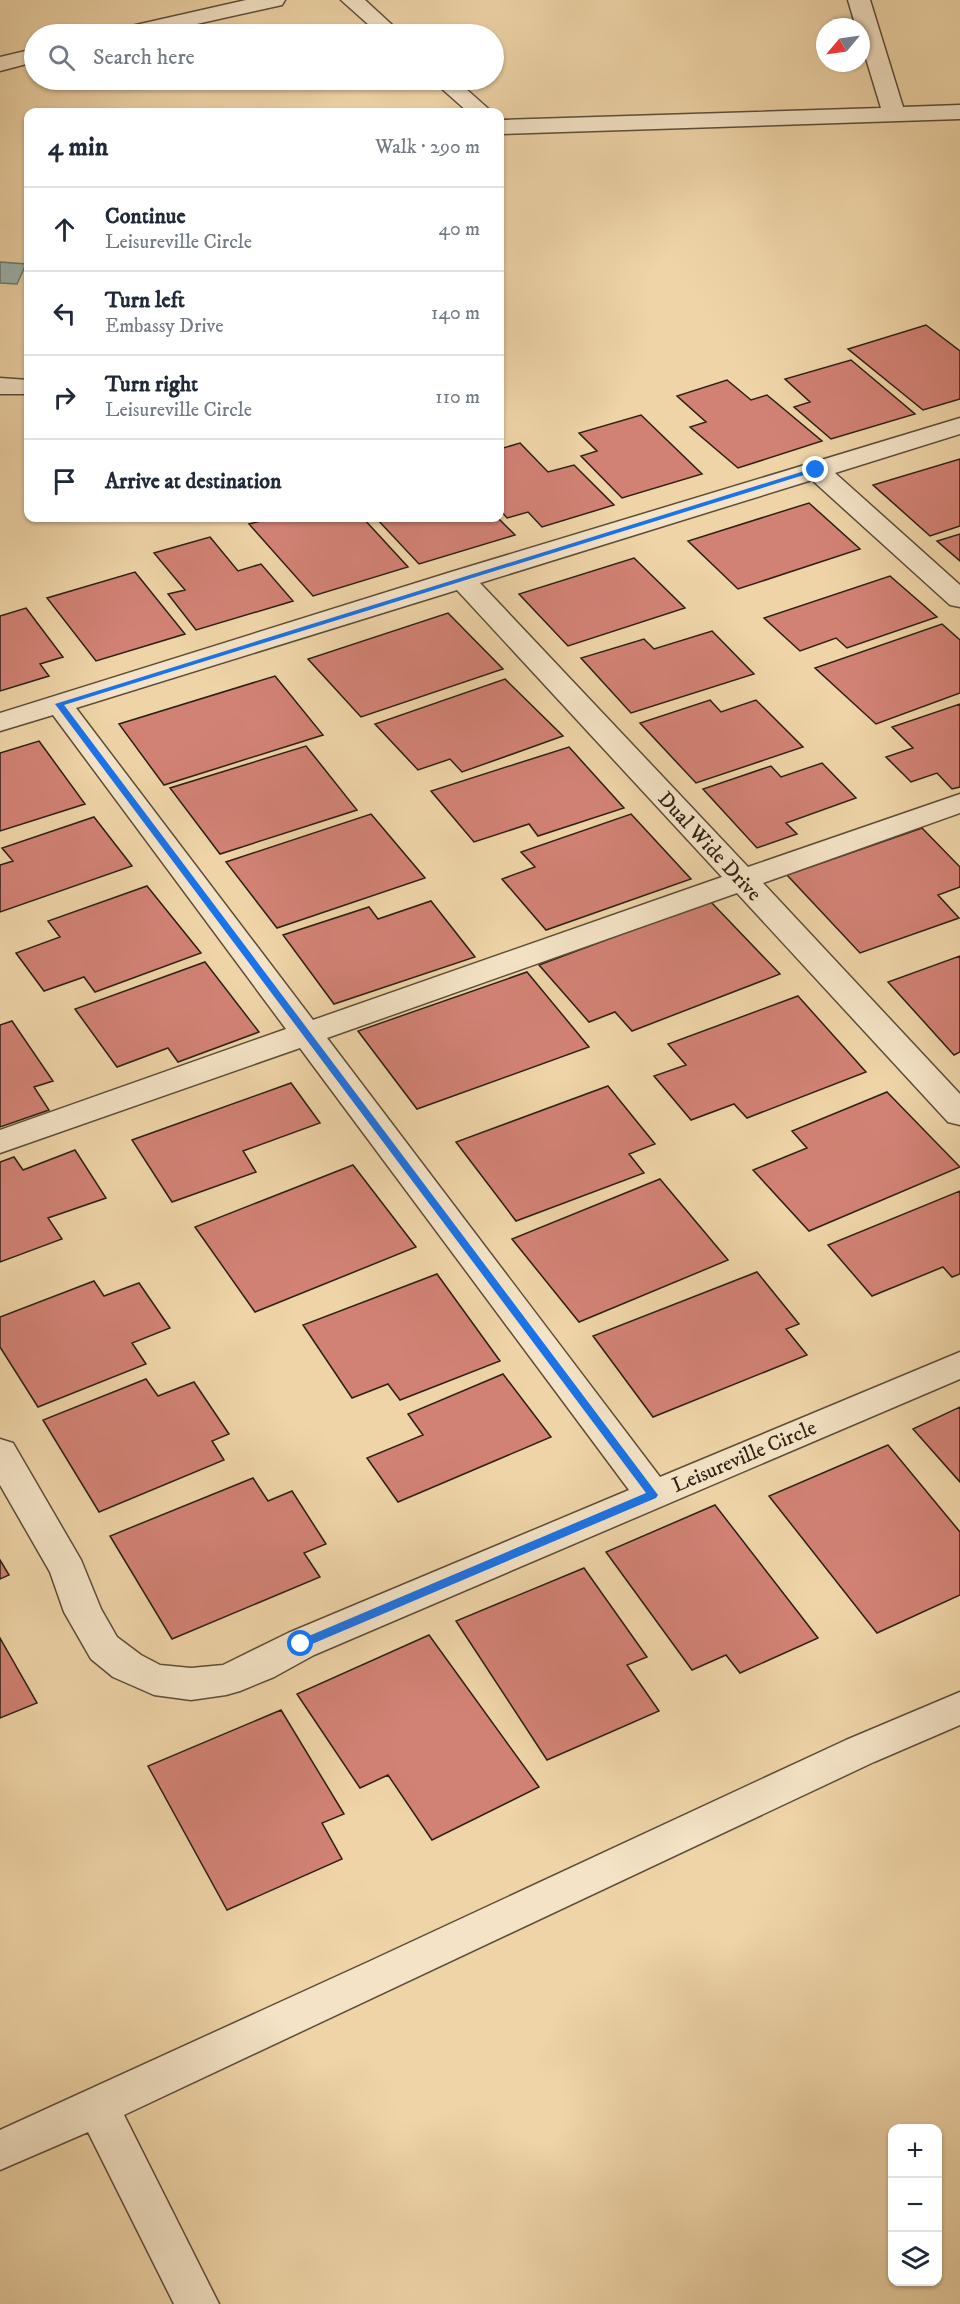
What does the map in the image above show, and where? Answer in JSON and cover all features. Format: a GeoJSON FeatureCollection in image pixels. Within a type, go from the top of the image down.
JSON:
{"type":"FeatureCollection","features":[{"type":"Feature","properties":{"kind":"street"},"geometry":{"type":"LineString","coordinates":[[170,24],[274,0]]}},
{"type":"Feature","properties":{"kind":"street"},"geometry":{"type":"LineString","coordinates":[[352,0],[380,24]]}},
{"type":"Feature","properties":{"kind":"street"},"geometry":{"type":"LineString","coordinates":[[860,0],[894,115]]}},
{"type":"Feature","properties":{"kind":"street"},"geometry":{"type":"LineString","coordinates":[[0,64],[24,58]]}},
{"type":"Feature","properties":{"kind":"street"},"geometry":{"type":"LineString","coordinates":[[455,90],[475,108]]}},
{"type":"Feature","properties":{"kind":"street"},"geometry":{"type":"LineString","coordinates":[[504,128],[960,112]]}},
{"type":"Feature","properties":{"kind":"street"},"geometry":{"type":"LineString","coordinates":[[0,386],[24,387]]}},
{"type":"Feature","properties":{"kind":"street"},"geometry":{"type":"LineString","coordinates":[[0,722],[960,426]]}},
{"type":"Feature","properties":{"kind":"street"},"geometry":{"type":"LineString","coordinates":[[816,470],[960,599]]}},
{"type":"Feature","properties":{"kind":"street","name":"Dual Wide Drive"},"geometry":{"type":"LineString","coordinates":[[461,578],[960,1114]]}},
{"type":"Feature","properties":{"kind":"street"},"geometry":{"type":"LineString","coordinates":[[59,704],[653,1495]]}},
{"type":"Feature","properties":{"kind":"street"},"geometry":{"type":"LineString","coordinates":[[0,1142],[960,803]]}},
{"type":"Feature","properties":{"kind":"street","name":"Leisureville Circle"},"geometry":{"type":"LineString","coordinates":[[0,1453],[68,1570],[83,1612],[104,1648],[127,1666],[154,1680],[191,1684],[226,1680],[252,1670],[312,1639],[960,1365]]}},
{"type":"Feature","properties":{"kind":"street"},"geometry":{"type":"LineString","coordinates":[[0,2150],[98,2107],[208,2054],[702,1827],[860,1751],[960,1708]]}},
{"type":"Feature","properties":{"kind":"street"},"geometry":{"type":"LineString","coordinates":[[98,2107],[197,2304]]}},
{"type":"Feature","properties":{"kind":"water"},"geometry":{"type":"Polygon","coordinates":[[[0,262],[24,264],[17,284],[0,283],[0,262]]]}},
{"type":"Feature","properties":{"kind":"building"},"geometry":{"type":"Polygon","coordinates":[[[926,325],[960,351],[960,399],[923,410],[848,349],[926,325]]]}},
{"type":"Feature","properties":{"kind":"building"},"geometry":{"type":"Polygon","coordinates":[[[851,360],[915,414],[831,439],[794,407],[810,402],[785,379],[851,360]]]}},
{"type":"Feature","properties":{"kind":"building"},"geometry":{"type":"Polygon","coordinates":[[[727,380],[751,400],[767,395],[822,441],[738,468],[690,427],[706,422],[677,396],[727,380]]]}},
{"type":"Feature","properties":{"kind":"building"},"geometry":{"type":"Polygon","coordinates":[[[641,415],[702,474],[622,498],[581,456],[597,451],[579,433],[641,415]]]}},
{"type":"Feature","properties":{"kind":"building"},"geometry":{"type":"Polygon","coordinates":[[[520,443],[548,472],[574,465],[614,505],[542,527],[528,512],[507,518],[504,515],[504,448],[520,443]]]}},
{"type":"Feature","properties":{"kind":"building"},"geometry":{"type":"Polygon","coordinates":[[[960,459],[960,526],[930,536],[873,485],[960,459]]]}},
{"type":"Feature","properties":{"kind":"building"},"geometry":{"type":"Polygon","coordinates":[[[809,503],[860,549],[738,589],[688,541],[809,503]]]}},
{"type":"Feature","properties":{"kind":"building"},"geometry":{"type":"Polygon","coordinates":[[[257,522],[367,522],[408,567],[313,596],[249,524],[257,522]]]}},
{"type":"Feature","properties":{"kind":"building"},"geometry":{"type":"Polygon","coordinates":[[[380,522],[502,522],[515,535],[419,564],[380,522]]]}},
{"type":"Feature","properties":{"kind":"building"},"geometry":{"type":"Polygon","coordinates":[[[960,534],[960,561],[937,541],[960,534]]]}},
{"type":"Feature","properties":{"kind":"building"},"geometry":{"type":"Polygon","coordinates":[[[210,537],[238,571],[261,564],[293,601],[196,630],[168,594],[185,590],[154,553],[210,537]]]}},
{"type":"Feature","properties":{"kind":"building"},"geometry":{"type":"Polygon","coordinates":[[[634,558],[685,608],[568,646],[519,594],[634,558]]]}},
{"type":"Feature","properties":{"kind":"building"},"geometry":{"type":"Polygon","coordinates":[[[135,572],[185,634],[96,661],[47,598],[135,572]]]}},
{"type":"Feature","properties":{"kind":"building"},"geometry":{"type":"Polygon","coordinates":[[[890,576],[937,617],[847,648],[836,638],[800,651],[764,618],[890,576]]]}},
{"type":"Feature","properties":{"kind":"building"},"geometry":{"type":"Polygon","coordinates":[[[26,608],[63,657],[40,664],[49,676],[0,691],[0,616],[26,608]]]}},
{"type":"Feature","properties":{"kind":"building"},"geometry":{"type":"Polygon","coordinates":[[[448,613],[503,669],[361,717],[308,659],[448,613]]]}},
{"type":"Feature","properties":{"kind":"building"},"geometry":{"type":"Polygon","coordinates":[[[942,624],[960,640],[960,693],[876,724],[815,668],[942,624]]]}},
{"type":"Feature","properties":{"kind":"building"},"geometry":{"type":"Polygon","coordinates":[[[712,631],[754,674],[631,713],[581,658],[644,639],[654,649],[712,631]]]}},
{"type":"Feature","properties":{"kind":"building"},"geometry":{"type":"Polygon","coordinates":[[[275,676],[323,735],[164,785],[119,724],[275,676]]]}},
{"type":"Feature","properties":{"kind":"building"},"geometry":{"type":"Polygon","coordinates":[[[505,679],[563,736],[462,772],[450,759],[418,770],[375,724],[505,679]]]}},
{"type":"Feature","properties":{"kind":"building"},"geometry":{"type":"Polygon","coordinates":[[[710,700],[721,712],[756,700],[803,747],[696,783],[640,723],[710,700]]]}},
{"type":"Feature","properties":{"kind":"building"},"geometry":{"type":"Polygon","coordinates":[[[960,704],[960,787],[952,789],[937,773],[911,782],[886,757],[913,748],[892,727],[960,704]]]}},
{"type":"Feature","properties":{"kind":"building"},"geometry":{"type":"Polygon","coordinates":[[[39,741],[85,804],[0,831],[0,753],[39,741]]]}},
{"type":"Feature","properties":{"kind":"building"},"geometry":{"type":"Polygon","coordinates":[[[306,746],[357,810],[220,854],[170,788],[306,746]]]}},
{"type":"Feature","properties":{"kind":"building"},"geometry":{"type":"Polygon","coordinates":[[[569,747],[624,808],[538,836],[529,824],[474,842],[431,791],[569,747]]]}},
{"type":"Feature","properties":{"kind":"building"},"geometry":{"type":"Polygon","coordinates":[[[822,763],[856,798],[786,823],[797,834],[757,848],[703,789],[771,766],[781,777],[822,763]]]}},
{"type":"Feature","properties":{"kind":"building"},"geometry":{"type":"Polygon","coordinates":[[[371,814],[425,878],[277,928],[226,862],[371,814]]]}},
{"type":"Feature","properties":{"kind":"building"},"geometry":{"type":"Polygon","coordinates":[[[631,814],[691,879],[546,930],[502,879],[535,867],[521,852],[631,814]]]}},
{"type":"Feature","properties":{"kind":"building"},"geometry":{"type":"Polygon","coordinates":[[[94,817],[132,866],[0,912],[0,865],[13,861],[2,848],[94,817]]]}},
{"type":"Feature","properties":{"kind":"building"},"geometry":{"type":"Polygon","coordinates":[[[922,828],[960,867],[960,887],[938,895],[959,918],[860,953],[787,875],[922,828]]]}},
{"type":"Feature","properties":{"kind":"building"},"geometry":{"type":"Polygon","coordinates":[[[147,886],[201,953],[95,992],[84,977],[44,991],[16,953],[60,937],[48,921],[147,886]]]}},
{"type":"Feature","properties":{"kind":"building"},"geometry":{"type":"Polygon","coordinates":[[[431,901],[475,957],[334,1004],[283,935],[369,907],[378,919],[431,901]]]}},
{"type":"Feature","properties":{"kind":"building"},"geometry":{"type":"Polygon","coordinates":[[[710,901],[780,974],[632,1031],[615,1012],[589,1022],[539,965],[710,901]]]}},
{"type":"Feature","properties":{"kind":"building"},"geometry":{"type":"Polygon","coordinates":[[[960,956],[960,1052],[954,1055],[888,982],[960,956]]]}},
{"type":"Feature","properties":{"kind":"building"},"geometry":{"type":"Polygon","coordinates":[[[205,962],[259,1032],[178,1062],[168,1048],[117,1067],[75,1009],[205,962]]]}},
{"type":"Feature","properties":{"kind":"building"},"geometry":{"type":"Polygon","coordinates":[[[527,972],[589,1047],[417,1109],[358,1031],[527,972]]]}},
{"type":"Feature","properties":{"kind":"building"},"geometry":{"type":"Polygon","coordinates":[[[798,996],[866,1072],[747,1118],[734,1104],[691,1120],[654,1076],[686,1065],[668,1044],[798,996]]]}},
{"type":"Feature","properties":{"kind":"building"},"geometry":{"type":"Polygon","coordinates":[[[12,1021],[53,1081],[34,1087],[49,1110],[0,1127],[0,1025],[12,1021]]]}},
{"type":"Feature","properties":{"kind":"building"},"geometry":{"type":"Polygon","coordinates":[[[291,1083],[320,1123],[243,1151],[256,1172],[172,1202],[132,1140],[291,1083]]]}},
{"type":"Feature","properties":{"kind":"building"},"geometry":{"type":"Polygon","coordinates":[[[608,1086],[655,1144],[629,1154],[644,1173],[516,1221],[456,1142],[608,1086]]]}},
{"type":"Feature","properties":{"kind":"building"},"geometry":{"type":"Polygon","coordinates":[[[887,1092],[960,1167],[809,1231],[753,1170],[807,1148],[792,1131],[887,1092]]]}},
{"type":"Feature","properties":{"kind":"building"},"geometry":{"type":"Polygon","coordinates":[[[75,1150],[106,1198],[48,1218],[62,1239],[0,1262],[0,1162],[14,1157],[23,1170],[75,1150]]]}},
{"type":"Feature","properties":{"kind":"building"},"geometry":{"type":"Polygon","coordinates":[[[353,1165],[416,1247],[255,1312],[195,1227],[353,1165]]]}},
{"type":"Feature","properties":{"kind":"building"},"geometry":{"type":"Polygon","coordinates":[[[660,1179],[728,1260],[579,1322],[512,1239],[660,1179]]]}},
{"type":"Feature","properties":{"kind":"building"},"geometry":{"type":"Polygon","coordinates":[[[960,1191],[960,1274],[952,1277],[943,1267],[872,1296],[828,1245],[960,1191]]]}},
{"type":"Feature","properties":{"kind":"building"},"geometry":{"type":"Polygon","coordinates":[[[757,1272],[799,1324],[786,1329],[807,1355],[653,1417],[593,1336],[757,1272]]]}},
{"type":"Feature","properties":{"kind":"building"},"geometry":{"type":"Polygon","coordinates":[[[437,1274],[500,1361],[400,1400],[388,1384],[352,1398],[303,1325],[437,1274]]]}},
{"type":"Feature","properties":{"kind":"building"},"geometry":{"type":"Polygon","coordinates":[[[94,1281],[104,1296],[139,1283],[170,1328],[132,1343],[146,1364],[38,1407],[0,1347],[0,1317],[94,1281]]]}},
{"type":"Feature","properties":{"kind":"building"},"geometry":{"type":"Polygon","coordinates":[[[503,1374],[551,1437],[398,1502],[367,1458],[423,1435],[408,1414],[503,1374]]]}},
{"type":"Feature","properties":{"kind":"building"},"geometry":{"type":"Polygon","coordinates":[[[146,1379],[158,1396],[194,1382],[229,1434],[212,1441],[224,1460],[99,1512],[43,1420],[146,1379]]]}},
{"type":"Feature","properties":{"kind":"building"},"geometry":{"type":"Polygon","coordinates":[[[960,1407],[960,1482],[913,1429],[960,1407]]]}},
{"type":"Feature","properties":{"kind":"building"},"geometry":{"type":"Polygon","coordinates":[[[888,1445],[960,1532],[960,1595],[877,1633],[769,1496],[888,1445]]]}},
{"type":"Feature","properties":{"kind":"building"},"geometry":{"type":"Polygon","coordinates":[[[253,1478],[268,1501],[292,1491],[326,1544],[304,1553],[320,1577],[172,1639],[110,1536],[253,1478]]]}},
{"type":"Feature","properties":{"kind":"building"},"geometry":{"type":"Polygon","coordinates":[[[715,1505],[818,1638],[740,1673],[726,1655],[692,1670],[606,1552],[715,1505]]]}},
{"type":"Feature","properties":{"kind":"building"},"geometry":{"type":"Polygon","coordinates":[[[0,1560],[9,1575],[0,1579],[0,1560]]]}},
{"type":"Feature","properties":{"kind":"building"},"geometry":{"type":"Polygon","coordinates":[[[584,1568],[647,1657],[627,1665],[659,1711],[547,1760],[456,1621],[584,1568]]]}},
{"type":"Feature","properties":{"kind":"building"},"geometry":{"type":"Polygon","coordinates":[[[429,1635],[539,1787],[432,1840],[388,1775],[360,1788],[297,1694],[429,1635]]]}},
{"type":"Feature","properties":{"kind":"building"},"geometry":{"type":"Polygon","coordinates":[[[0,1638],[37,1703],[0,1718],[0,1638]]]}},
{"type":"Feature","properties":{"kind":"building"},"geometry":{"type":"Polygon","coordinates":[[[281,1710],[344,1814],[322,1823],[342,1859],[227,1910],[148,1766],[281,1710]]]}},
{"type":"Feature","properties":{"kind":"route"},"geometry":{"type":"LineString","coordinates":[[301,1644],[653,1495],[59,704],[816,470]]}}]}
